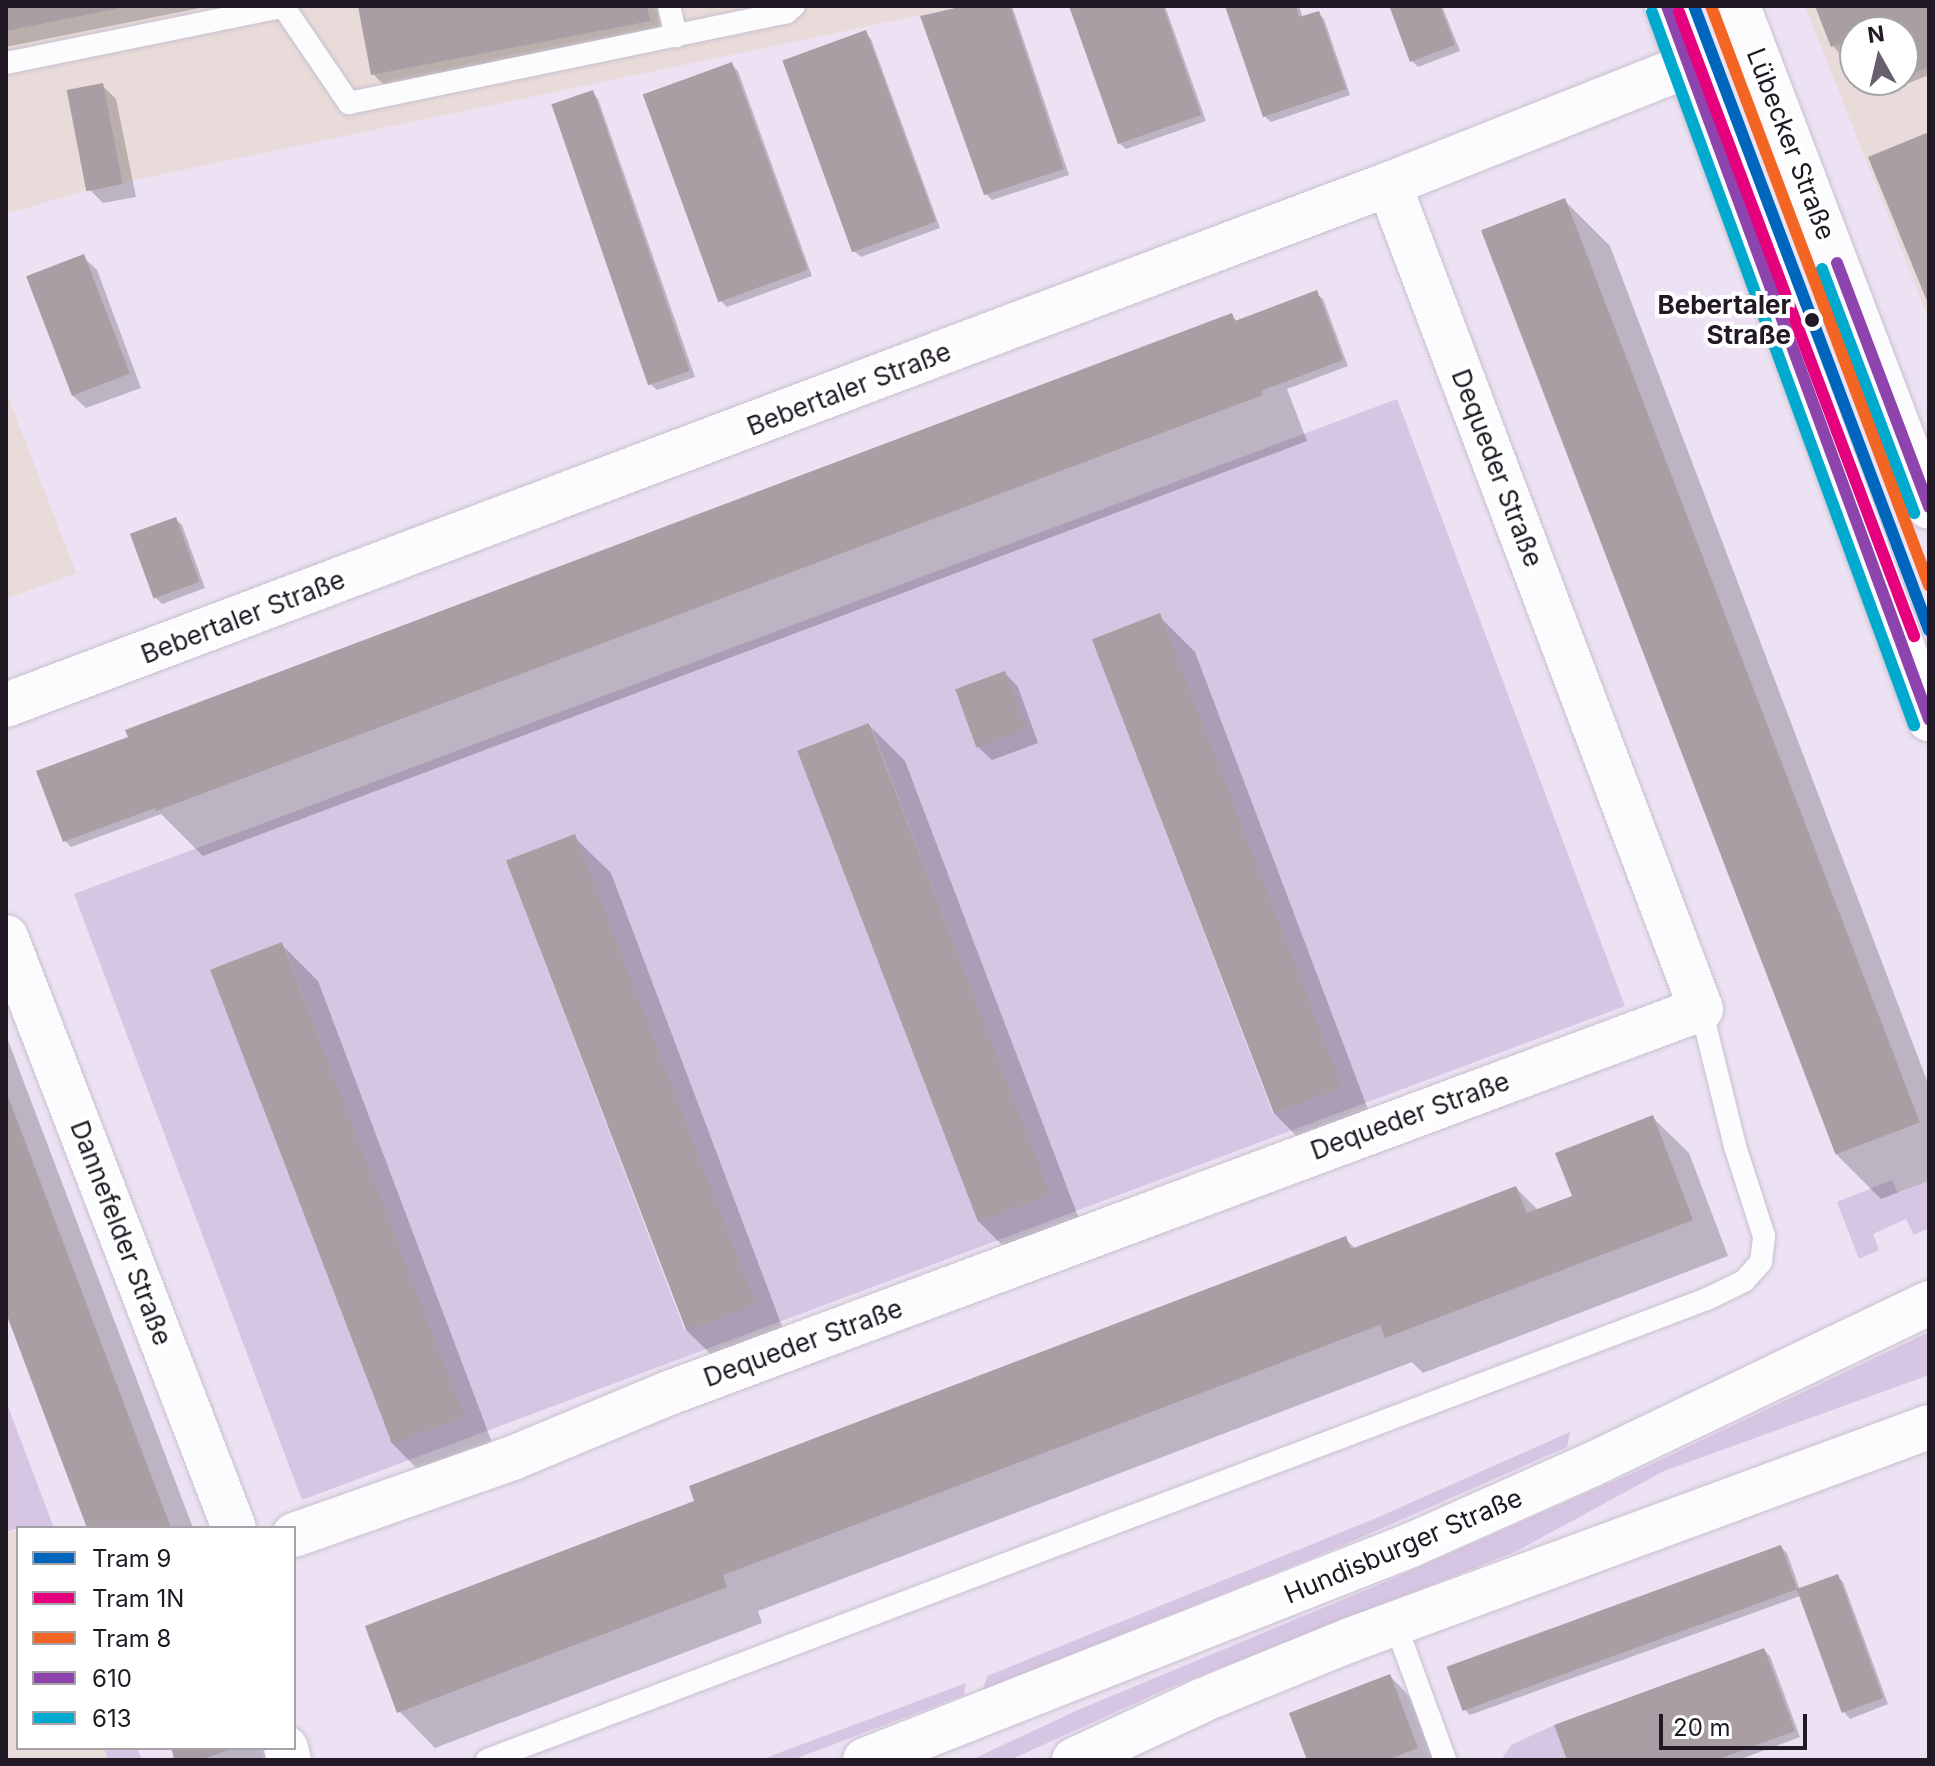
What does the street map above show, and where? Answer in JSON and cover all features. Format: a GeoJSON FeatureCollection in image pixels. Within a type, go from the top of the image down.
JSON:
{"type":"FeatureCollection","features":[{"type":"Feature","properties":{"kind":"street"},"geometry":{"type":"LineString","coordinates":[[1667,6],[1929,719]]}},
{"type":"Feature","properties":{"kind":"street","name":"Lübecker Straße"},"geometry":{"type":"LineString","coordinates":[[1738,6],[1929,507]]}},
{"type":"Feature","properties":{"kind":"street","name":"Bebertaler Straße"},"geometry":{"type":"LineString","coordinates":[[6,705],[1389,184],[1690,65]]}},
{"type":"Feature","properties":{"kind":"street","name":"Dequeder Straße"},"geometry":{"type":"LineString","coordinates":[[296,1534],[515,1457],[684,1387],[1701,1009],[1389,184]]}},
{"type":"Feature","properties":{"kind":"street","name":"Dannefelder Straße"},"geometry":{"type":"LineString","coordinates":[[6,937],[233,1526]]}},
{"type":"Feature","properties":{"kind":"street","name":"Hundisburger Straße"},"geometry":{"type":"LineString","coordinates":[[865,1760],[1411,1545],[1591,1465],[1929,1303]]}},
{"type":"Feature","properties":{"kind":"street"},"geometry":{"type":"LineString","coordinates":[[1074,1760],[1217,1693],[1395,1623],[1929,1427]]}},
{"type":"Feature","properties":{"kind":"lane"},"geometry":{"type":"LineString","coordinates":[[669,6],[676,36]]}},
{"type":"Feature","properties":{"kind":"lane"},"geometry":{"type":"LineString","coordinates":[[6,63],[285,7],[349,103],[787,12],[794,6]]}},
{"type":"Feature","properties":{"kind":"lane"},"geometry":{"type":"LineString","coordinates":[[487,1760],[1692,1305],[1744,1281],[1761,1262],[1764,1236],[1735,1146],[1701,1009]]}},
{"type":"Feature","properties":{"kind":"lane"},"geometry":{"type":"LineString","coordinates":[[1395,1623],[1445,1760]]}},
{"type":"Feature","properties":{"kind":"shaded area"},"geometry":{"type":"Polygon","coordinates":[[[6,6],[964,6],[87,190],[6,214],[6,6]]]}},
{"type":"Feature","properties":{"kind":"shaded area"},"geometry":{"type":"Polygon","coordinates":[[[1805,6],[1929,6],[1929,320],[1841,96],[1919,96],[1919,16],[1839,16],[1839,92],[1805,6]]]}},
{"type":"Feature","properties":{"kind":"shaded area"},"geometry":{"type":"Polygon","coordinates":[[[6,391],[76,573],[6,599],[6,391]]]}},
{"type":"Feature","properties":{"kind":"shaded area"},"geometry":{"type":"Polygon","coordinates":[[[1397,399],[1625,1006],[302,1500],[74,894],[1397,399]],[[1159,614],[1092,639],[1273,1114],[1339,1088],[1159,614]],[[870,723],[797,750],[1049,1195],[870,723]],[[574,835],[506,861],[685,1331],[752,1305],[574,835]],[[283,943],[210,969],[461,1417],[283,943]]]}},
{"type":"Feature","properties":{"kind":"shaded area"},"geometry":{"type":"Polygon","coordinates":[[[1892,1180],[1898,1193],[1929,1181],[1929,1228],[1914,1235],[1906,1219],[1873,1234],[1879,1250],[1859,1259],[1837,1202],[1892,1180]]]}},
{"type":"Feature","properties":{"kind":"shaded area"},"geometry":{"type":"Polygon","coordinates":[[[1929,1332],[1929,1375],[1664,1471],[1515,1552],[1169,1688],[1010,1760],[971,1760],[1078,1710],[1383,1583],[1637,1471],[1929,1332]]]}},
{"type":"Feature","properties":{"kind":"shaded area"},"geometry":{"type":"Polygon","coordinates":[[[6,1401],[53,1526],[16,1526],[6,1532],[6,1401]]]}},
{"type":"Feature","properties":{"kind":"shaded area"},"geometry":{"type":"Polygon","coordinates":[[[1570,1432],[1567,1447],[1339,1547],[983,1690],[987,1676],[1374,1519],[1570,1432]]]}},
{"type":"Feature","properties":{"kind":"shaded area"},"geometry":{"type":"Polygon","coordinates":[[[16,1530],[16,1750],[105,1750],[108,1760],[6,1760],[6,1533],[16,1530]]]}},
{"type":"Feature","properties":{"kind":"shaded area"},"geometry":{"type":"Polygon","coordinates":[[[966,1683],[964,1695],[792,1760],[760,1760],[966,1683]]]}},
{"type":"Feature","properties":{"kind":"shaded area"},"geometry":{"type":"Polygon","coordinates":[[[1554,1725],[1567,1760],[1501,1760],[1511,1745],[1554,1725]]]}},
{"type":"Feature","properties":{"kind":"shaded area"},"geometry":{"type":"Polygon","coordinates":[[[105,1750],[138,1750],[142,1760],[108,1760],[105,1750]]]}},
{"type":"Feature","properties":{"kind":"building"},"geometry":{"type":"Polygon","coordinates":[[[6,6],[124,6],[125,7],[6,31],[6,6]]]}},
{"type":"Feature","properties":{"kind":"building"},"geometry":{"type":"Polygon","coordinates":[[[358,6],[647,6],[650,21],[371,75],[358,6]]]}},
{"type":"Feature","properties":{"kind":"building"},"geometry":{"type":"Polygon","coordinates":[[[964,6],[1010,6],[1064,169],[984,195],[920,16],[964,6]]]}},
{"type":"Feature","properties":{"kind":"building"},"geometry":{"type":"Polygon","coordinates":[[[1069,6],[1163,6],[1201,115],[1118,144],[1069,6]]]}},
{"type":"Feature","properties":{"kind":"building"},"geometry":{"type":"Polygon","coordinates":[[[1225,6],[1296,6],[1299,17],[1319,11],[1346,89],[1263,117],[1225,6]]]}},
{"type":"Feature","properties":{"kind":"building"},"geometry":{"type":"Polygon","coordinates":[[[1440,6],[1455,45],[1410,62],[1390,8],[1440,6]]]}},
{"type":"Feature","properties":{"kind":"building"},"geometry":{"type":"Polygon","coordinates":[[[1815,6],[1929,6],[1929,67],[1919,71],[1919,16],[1839,16],[1839,44],[1831,47],[1815,6]]]}},
{"type":"Feature","properties":{"kind":"building"},"geometry":{"type":"Polygon","coordinates":[[[866,30],[936,222],[852,252],[782,60],[866,30]]]}},
{"type":"Feature","properties":{"kind":"building"},"geometry":{"type":"Polygon","coordinates":[[[732,62],[808,270],[718,302],[643,94],[732,62]]]}},
{"type":"Feature","properties":{"kind":"building"},"geometry":{"type":"Polygon","coordinates":[[[103,83],[123,184],[86,191],[67,90],[103,83]]]}},
{"type":"Feature","properties":{"kind":"building"},"geometry":{"type":"Polygon","coordinates":[[[593,90],[690,371],[648,385],[551,104],[593,90]]]}},
{"type":"Feature","properties":{"kind":"building"},"geometry":{"type":"Polygon","coordinates":[[[1929,132],[1929,306],[1868,157],[1929,132]]]}},
{"type":"Feature","properties":{"kind":"building"},"geometry":{"type":"Polygon","coordinates":[[[1565,198],[1920,1122],[1836,1154],[1481,230],[1565,198]]]}},
{"type":"Feature","properties":{"kind":"building"},"geometry":{"type":"Polygon","coordinates":[[[84,254],[130,373],[72,396],[26,276],[84,254]]]}},
{"type":"Feature","properties":{"kind":"building"},"geometry":{"type":"Polygon","coordinates":[[[1317,290],[1343,360],[1261,391],[1263,395],[156,811],[155,808],[63,842],[36,771],[128,737],[125,730],[1232,313],[1235,321],[1317,290]]]}},
{"type":"Feature","properties":{"kind":"building"},"geometry":{"type":"Polygon","coordinates":[[[176,517],[200,582],[154,599],[130,534],[176,517]]]}},
{"type":"Feature","properties":{"kind":"building"},"geometry":{"type":"Polygon","coordinates":[[[1160,613],[1342,1087],[1274,1113],[1092,639],[1160,613]]]}},
{"type":"Feature","properties":{"kind":"building"},"geometry":{"type":"Polygon","coordinates":[[[1005,671],[1026,729],[976,747],[955,689],[1005,671]]]}},
{"type":"Feature","properties":{"kind":"building"},"geometry":{"type":"Polygon","coordinates":[[[869,723],[1050,1194],[978,1222],[797,751],[869,723]]]}},
{"type":"Feature","properties":{"kind":"building"},"geometry":{"type":"Polygon","coordinates":[[[575,834],[756,1305],[687,1331],[506,861],[575,834]]]}},
{"type":"Feature","properties":{"kind":"building"},"geometry":{"type":"Polygon","coordinates":[[[282,942],[464,1416],[392,1444],[210,970],[282,942]]]}},
{"type":"Feature","properties":{"kind":"building"},"geometry":{"type":"Polygon","coordinates":[[[6,1091],[170,1526],[86,1526],[6,1313],[6,1091]]]}},
{"type":"Feature","properties":{"kind":"building"},"geometry":{"type":"Polygon","coordinates":[[[1653,1115],[1693,1220],[1385,1338],[1380,1325],[723,1575],[727,1587],[397,1713],[365,1626],[694,1501],[689,1486],[1346,1236],[1351,1249],[1516,1186],[1527,1213],[1572,1196],[1555,1153],[1653,1115]]]}},
{"type":"Feature","properties":{"kind":"building"},"geometry":{"type":"Polygon","coordinates":[[[1781,1545],[1797,1589],[1463,1711],[1446,1667],[1781,1545]]]}},
{"type":"Feature","properties":{"kind":"building"},"geometry":{"type":"Polygon","coordinates":[[[1838,1574],[1883,1698],[1842,1713],[1797,1589],[1838,1574]]]}},
{"type":"Feature","properties":{"kind":"building"},"geometry":{"type":"Polygon","coordinates":[[[1764,1648],[1795,1731],[1716,1760],[1567,1760],[1554,1725],[1764,1648]]]}},
{"type":"Feature","properties":{"kind":"building"},"geometry":{"type":"Polygon","coordinates":[[[1390,1674],[1418,1748],[1387,1760],[1307,1760],[1289,1713],[1390,1674]]]}},
{"type":"Feature","properties":{"kind":"building"},"geometry":{"type":"Polygon","coordinates":[[[172,1750],[228,1750],[201,1760],[175,1760],[172,1750]]]}},
{"type":"Feature","properties":{"kind":"tram line","name":"9"},"geometry":{"type":"LineString","coordinates":[[1694,6],[1929,630]]}},
{"type":"Feature","properties":{"kind":"tram line","name":"8"},"geometry":{"type":"LineString","coordinates":[[1711,6],[1929,585]]}},
{"type":"Feature","properties":{"kind":"tram line","name":"1N"},"geometry":{"type":"LineString","coordinates":[[1679,12],[1914,636]]}},
{"type":"Feature","properties":{"kind":"transit line","name":"610"},"geometry":{"type":"LineString","coordinates":[[1667,6],[1929,719]]}},
{"type":"Feature","properties":{"kind":"transit line","name":"613"},"geometry":{"type":"LineString","coordinates":[[1652,12],[1914,725]]}},
{"type":"Feature","properties":{"kind":"transit line","name":"610"},"geometry":{"type":"LineString","coordinates":[[1837,263],[1929,507]]}},
{"type":"Feature","properties":{"kind":"transit line","name":"613"},"geometry":{"type":"LineString","coordinates":[[1822,269],[1914,513]]}},
{"type":"Feature","properties":{"kind":"place","name":"Bebertaler Straße"},"geometry":{"type":"Point","coordinates":[1812,320]}}]}
